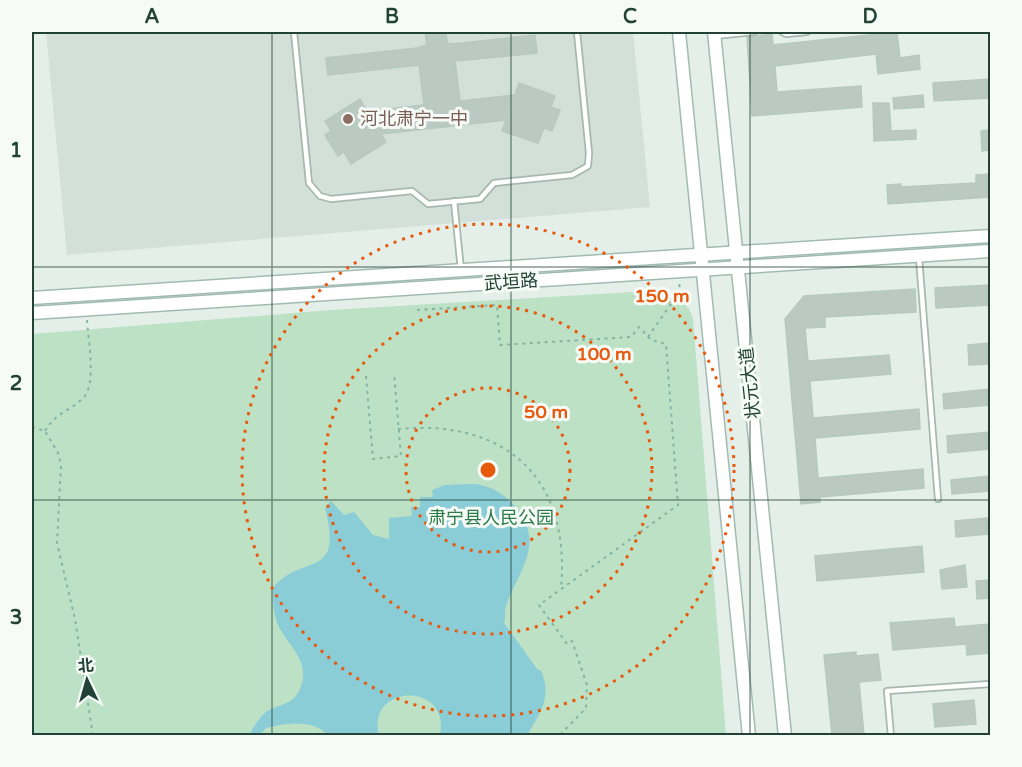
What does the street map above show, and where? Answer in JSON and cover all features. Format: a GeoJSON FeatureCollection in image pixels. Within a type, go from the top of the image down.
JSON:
{"type":"FeatureCollection","features":[{"type":"Feature","properties":{"kind":"main road","name":"状元大道"},"geometry":{"type":"LineString","coordinates":[[679,32],[749,735]]}},
{"type":"Feature","properties":{"kind":"main road","name":"状元大道"},"geometry":{"type":"LineString","coordinates":[[714,34],[785,735]]}},
{"type":"Feature","properties":{"kind":"main road","name":"武垣路"},"geometry":{"type":"LineString","coordinates":[[32,298],[990,236]]}},
{"type":"Feature","properties":{"kind":"main road","name":"武垣路"},"geometry":{"type":"LineString","coordinates":[[32,313],[990,251]]}},
{"type":"Feature","properties":{"kind":"lane"},"geometry":{"type":"LineString","coordinates":[[294,32],[309,183],[315,192],[331,199],[412,191],[428,204],[480,199],[495,183],[573,175],[588,166],[589,153],[577,32]]}},
{"type":"Feature","properties":{"kind":"lane"},"geometry":{"type":"LineString","coordinates":[[714,34],[754,32]]}},
{"type":"Feature","properties":{"kind":"lane"},"geometry":{"type":"LineString","coordinates":[[782,32],[786,34],[807,32]]}},
{"type":"Feature","properties":{"kind":"lane"},"geometry":{"type":"LineString","coordinates":[[454,201],[460,270]]}},
{"type":"Feature","properties":{"kind":"lane"},"geometry":{"type":"LineString","coordinates":[[918,255],[938,499]]}},
{"type":"Feature","properties":{"kind":"lane"},"geometry":{"type":"LineString","coordinates":[[891,735],[887,691],[990,684]]}},
{"type":"Feature","properties":{"kind":"path"},"geometry":{"type":"LineString","coordinates":[[648,337],[680,291],[679,271]]}},
{"type":"Feature","properties":{"kind":"path"},"geometry":{"type":"LineString","coordinates":[[417,310],[497,305],[500,345],[631,337],[639,327],[648,337],[666,344],[678,505],[539,605],[567,644],[572,641],[587,685],[588,699],[581,716],[559,735]]}},
{"type":"Feature","properties":{"kind":"path"},"geometry":{"type":"LineString","coordinates":[[45,432],[52,418],[84,398],[91,386],[86,309]]}},
{"type":"Feature","properties":{"kind":"path"},"geometry":{"type":"LineString","coordinates":[[366,376],[372,459],[401,456],[394,374]]}},
{"type":"Feature","properties":{"kind":"path"},"geometry":{"type":"LineString","coordinates":[[398,429],[439,427],[474,434],[514,452],[525,463],[547,495],[553,510],[560,551],[561,589]]}},
{"type":"Feature","properties":{"kind":"path"},"geometry":{"type":"LineString","coordinates":[[32,428],[45,432],[58,453],[61,465],[57,543],[75,619],[93,735]]}},
{"type":"Feature","properties":{"kind":"shaded area","name":"河北肃宁一中"},"geometry":{"type":"Polygon","coordinates":[[[46,32],[633,32],[650,207],[67,255],[46,32]]]}},
{"type":"Feature","properties":{"kind":"green space","name":"肃宁县人民公园"},"geometry":{"type":"Polygon","coordinates":[[[632,292],[676,299],[689,309],[693,318],[726,735],[32,736],[32,334],[331,310],[632,292]]]}},
{"type":"Feature","properties":{"kind":"water"},"geometry":{"type":"Polygon","coordinates":[[[473,484],[490,488],[505,496],[523,518],[528,531],[528,555],[506,606],[504,623],[538,670],[541,670],[544,680],[543,704],[527,735],[440,735],[440,717],[433,705],[422,698],[409,696],[395,698],[385,706],[378,718],[379,735],[328,735],[315,726],[299,724],[266,728],[260,735],[249,735],[265,713],[292,700],[299,691],[302,682],[302,665],[276,620],[273,588],[284,577],[325,556],[329,547],[329,531],[325,508],[331,501],[344,515],[354,512],[373,535],[389,539],[389,518],[412,516],[411,507],[420,507],[420,497],[433,497],[432,490],[445,485],[473,484]]]}},
{"type":"Feature","properties":{"kind":"building"},"geometry":{"type":"Polygon","coordinates":[[[425,32],[446,32],[447,43],[453,44],[535,35],[537,53],[455,61],[460,101],[515,95],[519,83],[555,96],[551,107],[560,110],[552,131],[544,128],[538,143],[502,131],[506,120],[381,134],[386,142],[351,164],[344,152],[338,156],[325,135],[331,131],[325,121],[360,99],[367,111],[424,105],[419,65],[328,75],[326,58],[417,48],[427,45],[425,32]]]}},
{"type":"Feature","properties":{"kind":"building"},"geometry":{"type":"Polygon","coordinates":[[[897,32],[900,58],[919,55],[920,69],[878,74],[876,54],[775,66],[777,92],[861,86],[862,107],[752,116],[747,37],[772,34],[773,45],[897,32]]]}},
{"type":"Feature","properties":{"kind":"building"},"geometry":{"type":"Polygon","coordinates":[[[990,79],[990,98],[934,101],[933,83],[990,79]]]}},
{"type":"Feature","properties":{"kind":"building"},"geometry":{"type":"Polygon","coordinates":[[[923,95],[924,107],[894,109],[893,98],[923,95]]]}},
{"type":"Feature","properties":{"kind":"building"},"geometry":{"type":"Polygon","coordinates":[[[873,103],[889,103],[891,131],[916,130],[916,139],[874,141],[873,103]]]}},
{"type":"Feature","properties":{"kind":"building"},"geometry":{"type":"Polygon","coordinates":[[[990,130],[990,150],[982,151],[981,131],[990,130]]]}},
{"type":"Feature","properties":{"kind":"building"},"geometry":{"type":"Polygon","coordinates":[[[990,174],[990,197],[888,204],[887,185],[901,184],[901,187],[976,183],[976,175],[990,174]]]}},
{"type":"Feature","properties":{"kind":"building"},"geometry":{"type":"Polygon","coordinates":[[[990,285],[990,305],[936,308],[935,288],[990,285]]]}},
{"type":"Feature","properties":{"kind":"building"},"geometry":{"type":"Polygon","coordinates":[[[915,289],[916,312],[825,317],[825,327],[805,328],[808,361],[889,355],[891,374],[810,381],[813,418],[919,409],[920,429],[815,438],[818,478],[923,469],[924,488],[820,497],[820,502],[801,504],[785,319],[804,296],[915,289]]]}},
{"type":"Feature","properties":{"kind":"building"},"geometry":{"type":"Polygon","coordinates":[[[990,343],[990,364],[969,365],[968,345],[990,343]]]}},
{"type":"Feature","properties":{"kind":"building"},"geometry":{"type":"Polygon","coordinates":[[[990,389],[990,405],[944,409],[943,394],[990,389]]]}},
{"type":"Feature","properties":{"kind":"building"},"geometry":{"type":"Polygon","coordinates":[[[990,432],[990,449],[948,453],[947,436],[990,432]]]}},
{"type":"Feature","properties":{"kind":"building"},"geometry":{"type":"Polygon","coordinates":[[[990,476],[990,491],[952,494],[951,480],[990,476]]]}},
{"type":"Feature","properties":{"kind":"building"},"geometry":{"type":"Polygon","coordinates":[[[987,518],[988,534],[956,537],[955,521],[987,518]]]}},
{"type":"Feature","properties":{"kind":"building"},"geometry":{"type":"Polygon","coordinates":[[[922,546],[924,572],[817,581],[815,556],[922,546]]]}},
{"type":"Feature","properties":{"kind":"building"},"geometry":{"type":"Polygon","coordinates":[[[965,565],[967,587],[942,589],[940,570],[965,565]]]}},
{"type":"Feature","properties":{"kind":"building"},"geometry":{"type":"Polygon","coordinates":[[[990,580],[990,598],[977,599],[976,581],[990,580]]]}},
{"type":"Feature","properties":{"kind":"building"},"geometry":{"type":"Polygon","coordinates":[[[954,618],[955,627],[990,624],[990,653],[967,655],[966,644],[893,650],[890,623],[954,618]]]}},
{"type":"Feature","properties":{"kind":"building"},"geometry":{"type":"Polygon","coordinates":[[[856,652],[856,656],[878,654],[881,680],[859,682],[864,735],[832,735],[824,655],[856,652]]]}},
{"type":"Feature","properties":{"kind":"building"},"geometry":{"type":"Polygon","coordinates":[[[974,700],[976,724],[935,727],[933,704],[974,700]]]}},
{"type":"Feature","properties":{"kind":"place","name":"河北肃宁一中"},"geometry":{"type":"Point","coordinates":[348,119]}}]}
